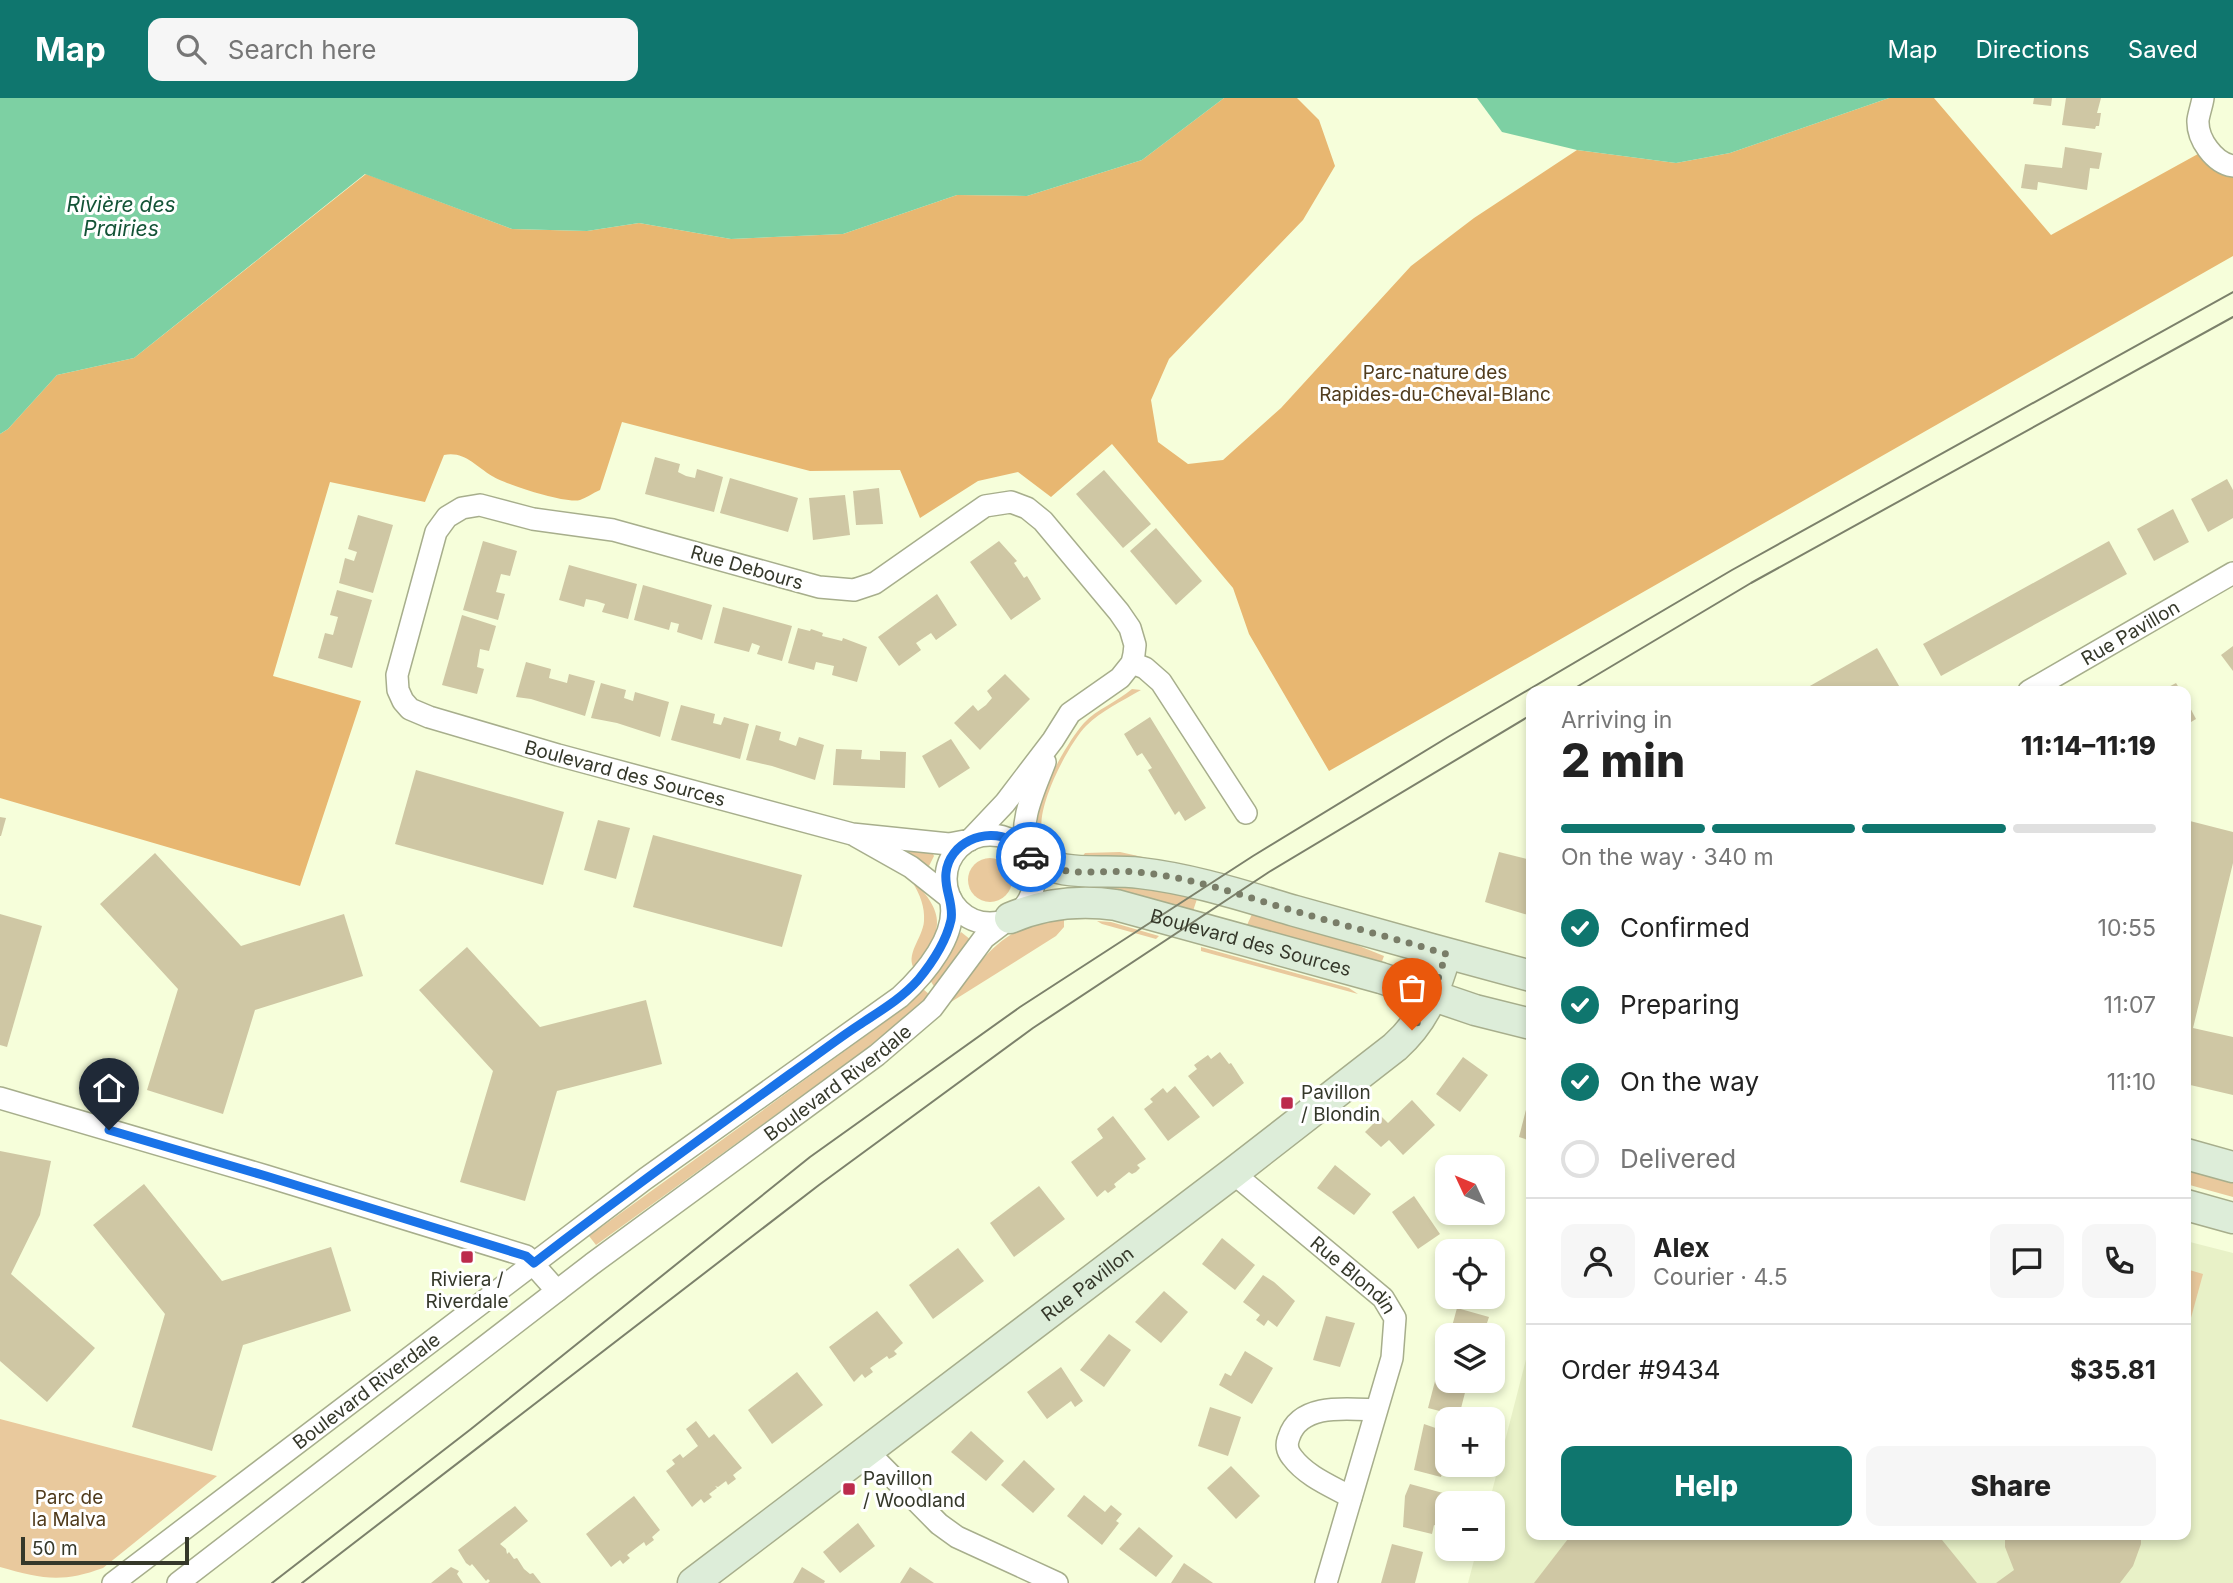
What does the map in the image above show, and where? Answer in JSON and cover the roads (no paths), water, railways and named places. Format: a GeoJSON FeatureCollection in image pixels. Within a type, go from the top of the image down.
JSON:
{"type":"FeatureCollection","features":[{"type":"Feature","properties":{"kind":"street"},"geometry":{"type":"LineString","coordinates":[[2203,98],[2198,123],[2207,149],[2228,166],[2233,166]]}},
{"type":"Feature","properties":{"kind":"street","name":"Rue Debours"},"geometry":{"type":"LineString","coordinates":[[403,701],[398,690],[397,675],[436,533],[454,512],[480,505],[533,519],[613,530],[819,587],[844,591],[875,583],[985,506],[1002,502],[1020,504],[1043,522],[1126,621],[1135,645],[1132,663]]}},
{"type":"Feature","properties":{"kind":"street","name":"Rue Pavillon"},"geometry":{"type":"LineString","coordinates":[[2038,686],[2233,573]]}},
{"type":"Feature","properties":{"kind":"street"},"geometry":{"type":"LineString","coordinates":[[1053,740],[1027,813],[1024,834],[1034,872],[1034,887],[1028,902],[1010,918],[989,923],[973,921],[960,913],[950,898],[945,880],[949,861],[961,846],[992,820],[1074,709],[1120,678],[1132,663],[1151,672],[1164,686],[1246,813]]}},
{"type":"Feature","properties":{"kind":"street","name":"Boulevard des Sources"},"geometry":{"type":"LineString","coordinates":[[403,701],[418,713],[442,721],[852,834],[949,844],[970,840]]}},
{"type":"Feature","properties":{"kind":"street","name":"Boulevard des Sources"},"geometry":{"type":"LineString","coordinates":[[852,834],[911,867],[950,898]]}},
{"type":"Feature","properties":{"kind":"street"},"geometry":{"type":"LineString","coordinates":[[970,840],[983,836],[1000,836],[1017,844],[1027,853]]}},
{"type":"Feature","properties":{"kind":"street","name":"Boulevard des Sources"},"geometry":{"type":"LineString","coordinates":[[1027,853],[1044,865],[1059,870],[1136,872],[1195,883],[1526,975]]}},
{"type":"Feature","properties":{"kind":"street","name":"Boulevard Riverdale"},"geometry":{"type":"LineString","coordinates":[[113,1583],[667,1163],[900,997],[929,965],[942,943],[951,916],[950,898]]}},
{"type":"Feature","properties":{"kind":"street","name":"Boulevard des Sources"},"geometry":{"type":"LineString","coordinates":[[1010,918],[1032,910],[1087,902],[1115,905],[1221,932],[1381,978],[1475,1010],[1526,1023]]}},
{"type":"Feature","properties":{"kind":"street","name":"Boulevard Riverdale"},"geometry":{"type":"LineString","coordinates":[[178,1583],[556,1291],[877,1055],[932,1007],[984,938],[1010,918]]}},
{"type":"Feature","properties":{"kind":"street","name":"Rue Pavillon"},"geometry":{"type":"LineString","coordinates":[[693,1583],[1395,1047],[1412,1030],[1428,1007],[1434,996],[1446,954]]}},
{"type":"Feature","properties":{"kind":"street"},"geometry":{"type":"LineString","coordinates":[[0,1098],[526,1256],[556,1291]]}},
{"type":"Feature","properties":{"kind":"street"},"geometry":{"type":"LineString","coordinates":[[2191,1155],[2233,1167]]}},
{"type":"Feature","properties":{"kind":"street","name":"Rue Blondin"},"geometry":{"type":"LineString","coordinates":[[1233,1173],[1383,1298],[1395,1318],[1392,1358],[1326,1583]]}},
{"type":"Feature","properties":{"kind":"street"},"geometry":{"type":"LineString","coordinates":[[2191,1206],[2233,1218]]}},
{"type":"Feature","properties":{"kind":"street"},"geometry":{"type":"LineString","coordinates":[[1351,1497],[1317,1479],[1300,1466],[1290,1455],[1287,1448],[1288,1439],[1292,1428],[1302,1418],[1319,1412],[1341,1408],[1376,1410]]}},
{"type":"Feature","properties":{"kind":"street"},"geometry":{"type":"LineString","coordinates":[[867,1451],[939,1524],[957,1537],[1057,1583]]}},
{"type":"Feature","properties":{"kind":"water","name":"Rivière des Prairies"},"geometry":{"type":"Polygon","coordinates":[[[0,98],[1224,98],[1142,160],[1027,196],[957,195],[843,234],[731,239],[639,223],[587,231],[512,229],[365,174],[134,358],[57,375],[8,429],[0,434],[0,98]]]}},
{"type":"Feature","properties":{"kind":"water"},"geometry":{"type":"Polygon","coordinates":[[[1477,98],[1889,98],[1730,153],[1676,163],[1577,150],[1502,132],[1477,98]]]}},
{"type":"Feature","properties":{"kind":"tram line"},"geometry":{"type":"LineString","coordinates":[[1535,686],[1732,570],[2233,292]]}},
{"type":"Feature","properties":{"kind":"tram line"},"geometry":{"type":"LineString","coordinates":[[1578,686],[1751,583],[2233,317]]}},
{"type":"Feature","properties":{"kind":"tram line"},"geometry":{"type":"LineString","coordinates":[[272,1583],[471,1429],[810,1157],[1020,1007],[1253,856],[1526,691]]}},
{"type":"Feature","properties":{"kind":"tram line"},"geometry":{"type":"LineString","coordinates":[[302,1583],[819,1185],[1033,1028],[1269,872],[1526,718]]}},
{"type":"Feature","properties":{"kind":"place","name":"Pavillon / Blondin"},"geometry":{"type":"Point","coordinates":[1287,1103]}},
{"type":"Feature","properties":{"kind":"place","name":"Riviera / Riverdale"},"geometry":{"type":"Point","coordinates":[467,1257]}},
{"type":"Feature","properties":{"kind":"place","name":"Pavillon / Woodland"},"geometry":{"type":"Point","coordinates":[849,1489]}},
{"type":"Feature","properties":{"kind":"park label","name":"Parc-nature des Rapides-du-Cheval-Blanc"},"geometry":{"type":"Point","coordinates":[1435,383]}},
{"type":"Feature","properties":{"kind":"park label","name":"Parc de la Malva"},"geometry":{"type":"Point","coordinates":[69,1508]}}]}
